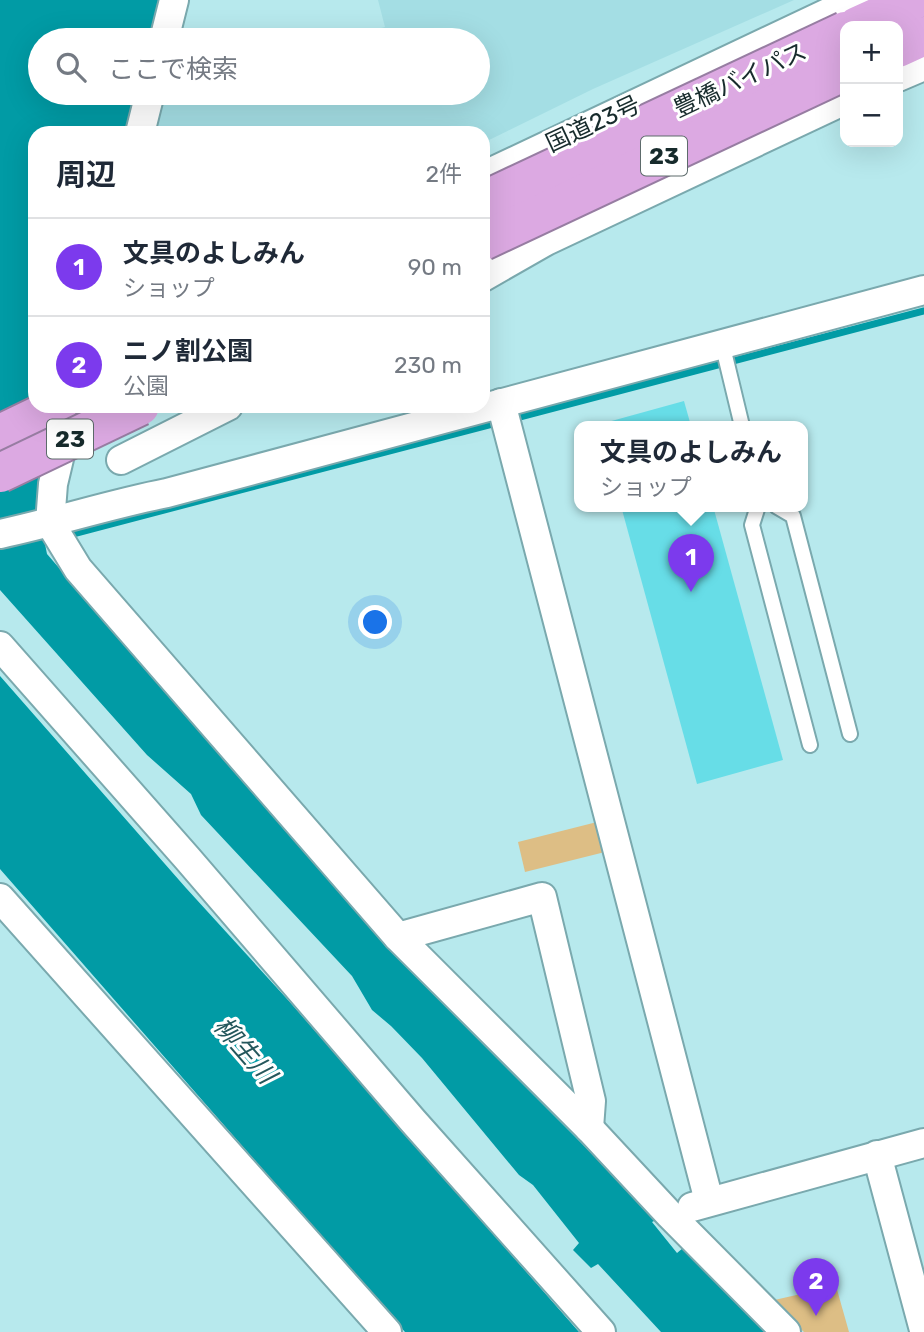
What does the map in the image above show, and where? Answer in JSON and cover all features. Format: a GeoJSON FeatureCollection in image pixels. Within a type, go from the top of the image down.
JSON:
{"type":"FeatureCollection","features":[{"type":"Feature","properties":{"kind":"highway"},"geometry":{"type":"LineString","coordinates":[[868,21],[915,0]]}},
{"type":"Feature","properties":{"kind":"highway","name":"豊橋バイパス"},"geometry":{"type":"LineString","coordinates":[[490,198],[840,33]]}},
{"type":"Feature","properties":{"kind":"highway"},"geometry":{"type":"LineString","coordinates":[[903,46],[924,36]]}},
{"type":"Feature","properties":{"kind":"highway","name":"豊橋バイパス"},"geometry":{"type":"LineString","coordinates":[[490,239],[840,73]]}},
{"type":"Feature","properties":{"kind":"highway","name":"23"},"geometry":{"type":"LineString","coordinates":[[0,434],[44,413]]}},
{"type":"Feature","properties":{"kind":"highway","name":"23"},"geometry":{"type":"LineString","coordinates":[[0,473],[124,413]]}},
{"type":"Feature","properties":{"kind":"street"},"geometry":{"type":"LineString","coordinates":[[167,28],[174,0]]}},
{"type":"Feature","properties":{"kind":"street","name":"国道23号"},"geometry":{"type":"LineString","coordinates":[[490,173],[855,0]]}},
{"type":"Feature","properties":{"kind":"street"},"geometry":{"type":"LineString","coordinates":[[903,76],[924,66]]}},
{"type":"Feature","properties":{"kind":"street"},"geometry":{"type":"LineString","coordinates":[[654,95],[693,172]]}},
{"type":"Feature","properties":{"kind":"street"},"geometry":{"type":"LineString","coordinates":[[490,273],[546,241],[840,102]]}},
{"type":"Feature","properties":{"kind":"street"},"geometry":{"type":"LineString","coordinates":[[142,126],[147,105]]}},
{"type":"Feature","properties":{"kind":"street"},"geometry":{"type":"LineString","coordinates":[[490,407],[924,290]]}},
{"type":"Feature","properties":{"kind":"street"},"geometry":{"type":"LineString","coordinates":[[501,404],[709,1201]]}},
{"type":"Feature","properties":{"kind":"street"},"geometry":{"type":"LineString","coordinates":[[69,413],[54,484],[55,533],[78,569],[398,937],[589,1128],[786,1332]]}},
{"type":"Feature","properties":{"kind":"street"},"geometry":{"type":"LineString","coordinates":[[103,413],[135,499]]}},
{"type":"Feature","properties":{"kind":"street"},"geometry":{"type":"LineString","coordinates":[[121,460],[214,413]]}},
{"type":"Feature","properties":{"kind":"street"},"geometry":{"type":"LineString","coordinates":[[0,534],[55,533],[135,499],[167,493],[467,413]]}},
{"type":"Feature","properties":{"kind":"street"},"geometry":{"type":"LineString","coordinates":[[0,646],[413,1121],[601,1332]]}},
{"type":"Feature","properties":{"kind":"street"},"geometry":{"type":"LineString","coordinates":[[398,937],[542,897],[591,1101],[589,1128]]}},
{"type":"Feature","properties":{"kind":"street"},"geometry":{"type":"LineString","coordinates":[[0,898],[387,1332]]}},
{"type":"Feature","properties":{"kind":"street"},"geometry":{"type":"LineString","coordinates":[[670,1214],[924,1143]]}},
{"type":"Feature","properties":{"kind":"street"},"geometry":{"type":"LineString","coordinates":[[877,1154],[924,1330]]}},
{"type":"Feature","properties":{"kind":"lane"},"geometry":{"type":"LineString","coordinates":[[722,345],[741,421]]}},
{"type":"Feature","properties":{"kind":"lane"},"geometry":{"type":"LineString","coordinates":[[756,512],[752,525],[810,744]]}},
{"type":"Feature","properties":{"kind":"lane"},"geometry":{"type":"LineString","coordinates":[[786,512],[793,516],[850,734]]}},
{"type":"Feature","properties":{"kind":"shaded area"},"geometry":{"type":"Polygon","coordinates":[[[378,0],[794,0],[593,89],[490,140],[490,126],[149,126],[155,105],[490,105],[490,28],[381,28],[385,27],[378,0]]]}},
{"type":"Feature","properties":{"kind":"shaded area"},"geometry":{"type":"Polygon","coordinates":[[[597,822],[605,852],[525,872],[518,842],[597,822]]]}},
{"type":"Feature","properties":{"kind":"shaded area"},"geometry":{"type":"Polygon","coordinates":[[[836,1286],[849,1332],[804,1332],[770,1301],[836,1286]]]}},
{"type":"Feature","properties":{"kind":"water"},"geometry":{"type":"Polygon","coordinates":[[[0,0],[160,0],[153,28],[28,28],[28,105],[134,105],[129,126],[28,126],[28,413],[55,413],[36,499],[47,554],[388,949],[662,1224],[660,1226],[652,1222],[677,1253],[683,1248],[765,1332],[661,1332],[598,1264],[591,1268],[573,1250],[579,1243],[533,1185],[519,1175],[422,1058],[372,1010],[352,976],[201,815],[191,794],[147,755],[0,590],[0,0]]]}},
{"type":"Feature","properties":{"kind":"water","name":"柳生川"},"geometry":{"type":"Polygon","coordinates":[[[0,676],[579,1332],[405,1332],[0,869],[0,676]]]}},
{"type":"Feature","properties":{"kind":"building"},"geometry":{"type":"Polygon","coordinates":[[[684,401],[690,421],[612,421],[684,401]]]}},
{"type":"Feature","properties":{"kind":"building"},"geometry":{"type":"Polygon","coordinates":[[[623,512],[715,512],[783,760],[697,784],[623,512]]]}},
{"type":"Feature","properties":{"kind":"waterway"},"geometry":{"type":"LineString","coordinates":[[512,419],[924,311]]}},
{"type":"Feature","properties":{"kind":"waterway"},"geometry":{"type":"LineString","coordinates":[[65,536],[500,422]]}},
{"type":"Feature","properties":{"kind":"place","name":"文具のよしみん"},"geometry":{"type":"Point","coordinates":[691,592]}},
{"type":"Feature","properties":{"kind":"place","name":"ニノ割公園"},"geometry":{"type":"Point","coordinates":[816,1316]}}]}
